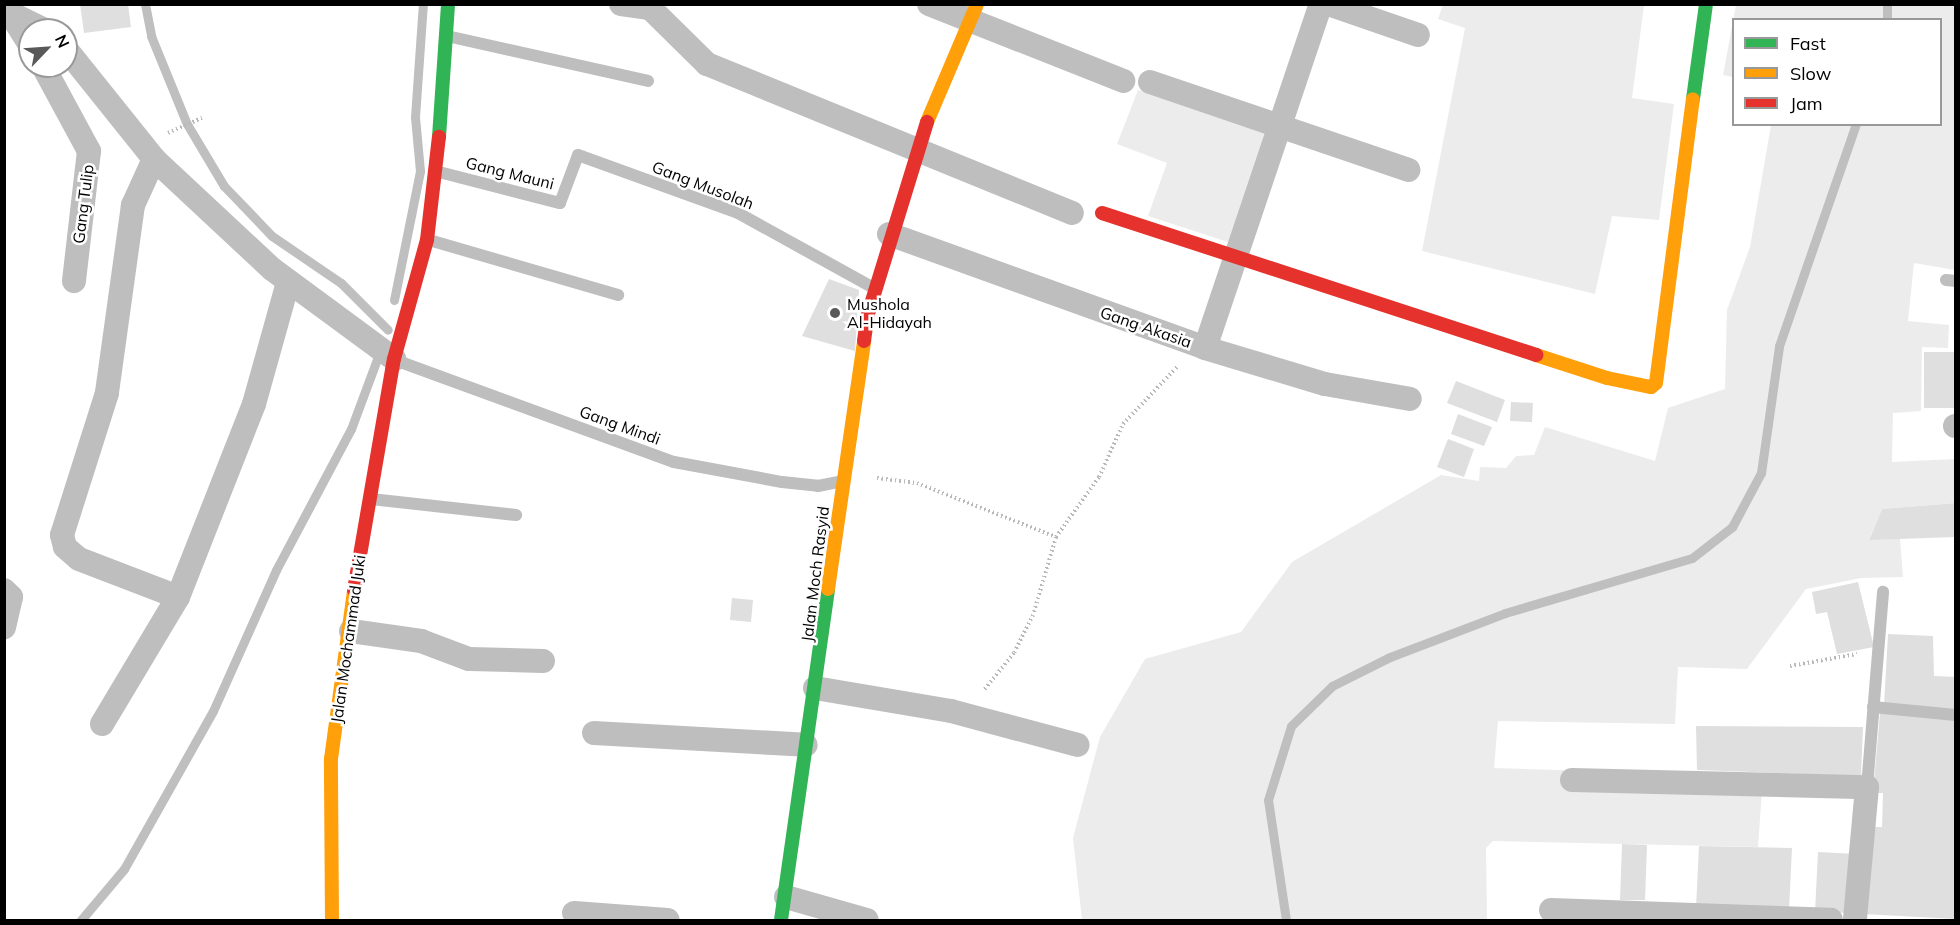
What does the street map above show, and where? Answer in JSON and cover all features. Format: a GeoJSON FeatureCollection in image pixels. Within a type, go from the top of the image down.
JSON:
{"type":"FeatureCollection","features":[{"type":"Feature","properties":{"kind":"street","name":"Jalan Mochammad Juki"},"geometry":{"type":"LineString","coordinates":[[332,921],[331,759],[370,499],[383,352],[427,240],[437,172],[443,35],[448,4]]}},
{"type":"Feature","properties":{"kind":"street"},"geometry":{"type":"LineString","coordinates":[[621,4],[650,8],[707,63],[1072,213]]}},
{"type":"Feature","properties":{"kind":"street"},"geometry":{"type":"LineString","coordinates":[[929,4],[974,13],[1124,81]]}},
{"type":"Feature","properties":{"kind":"street"},"geometry":{"type":"LineString","coordinates":[[1205,348],[1321,4]]}},
{"type":"Feature","properties":{"kind":"street"},"geometry":{"type":"LineString","coordinates":[[1328,4],[1418,35]]}},
{"type":"Feature","properties":{"kind":"street"},"geometry":{"type":"LineString","coordinates":[[1102,213],[1237,255],[1607,378],[1651,387],[1656,383],[1706,4]]}},
{"type":"Feature","properties":{"kind":"street"},"geometry":{"type":"LineString","coordinates":[[6,10],[22,18]]}},
{"type":"Feature","properties":{"kind":"street"},"geometry":{"type":"LineString","coordinates":[[6,10],[18,28]]}},
{"type":"Feature","properties":{"kind":"street","name":"Jalan Moch Rasyid"},"geometry":{"type":"LineString","coordinates":[[781,921],[843,481],[875,288],[916,147],[974,13]]}},
{"type":"Feature","properties":{"kind":"street"},"geometry":{"type":"LineString","coordinates":[[78,64],[148,152],[288,282],[383,352]]}},
{"type":"Feature","properties":{"kind":"street","name":"Gang Tulip"},"geometry":{"type":"LineString","coordinates":[[49,78],[89,151],[74,281]]}},
{"type":"Feature","properties":{"kind":"street"},"geometry":{"type":"LineString","coordinates":[[1150,82],[1408,170]]}},
{"type":"Feature","properties":{"kind":"street"},"geometry":{"type":"LineString","coordinates":[[148,152],[133,205],[107,393],[62,535],[65,547],[79,560],[178,597]]}},
{"type":"Feature","properties":{"kind":"street","name":"Gang Akasia"},"geometry":{"type":"LineString","coordinates":[[889,234],[1205,348],[1325,384],[1410,399]]}},
{"type":"Feature","properties":{"kind":"street"},"geometry":{"type":"LineString","coordinates":[[102,724],[178,597],[254,404],[288,282]]}},
{"type":"Feature","properties":{"kind":"street"},"geometry":{"type":"LineString","coordinates":[[4,590],[11,597],[4,627]]}},
{"type":"Feature","properties":{"kind":"street"},"geometry":{"type":"LineString","coordinates":[[351,631],[421,641],[469,659],[543,661]]}},
{"type":"Feature","properties":{"kind":"street"},"geometry":{"type":"LineString","coordinates":[[815,688],[951,711],[1078,746]]}},
{"type":"Feature","properties":{"kind":"street"},"geometry":{"type":"LineString","coordinates":[[594,733],[806,745]]}},
{"type":"Feature","properties":{"kind":"street"},"geometry":{"type":"LineString","coordinates":[[1572,780],[1868,787],[1855,921]]}},
{"type":"Feature","properties":{"kind":"street"},"geometry":{"type":"LineString","coordinates":[[786,897],[867,921]]}},
{"type":"Feature","properties":{"kind":"street"},"geometry":{"type":"LineString","coordinates":[[1551,910],[1832,921]]}},
{"type":"Feature","properties":{"kind":"street"},"geometry":{"type":"LineString","coordinates":[[574,913],[668,921]]}},
{"type":"Feature","properties":{"kind":"lane"},"geometry":{"type":"LineString","coordinates":[[443,35],[648,81]]}},
{"type":"Feature","properties":{"kind":"lane","name":"Gang Mauni"},"geometry":{"type":"LineString","coordinates":[[437,172],[560,202],[578,155]]}},
{"type":"Feature","properties":{"kind":"lane","name":"Gang Musolah"},"geometry":{"type":"LineString","coordinates":[[578,155],[738,213],[875,288]]}},
{"type":"Feature","properties":{"kind":"lane"},"geometry":{"type":"LineString","coordinates":[[427,240],[618,295]]}},
{"type":"Feature","properties":{"kind":"lane","name":"Gang Mindi"},"geometry":{"type":"LineString","coordinates":[[383,352],[674,462],[782,482],[818,486],[843,481]]}},
{"type":"Feature","properties":{"kind":"lane"},"geometry":{"type":"LineString","coordinates":[[370,499],[516,515]]}},
{"type":"Feature","properties":{"kind":"lane"},"geometry":{"type":"LineString","coordinates":[[1868,787],[1883,592]]}},
{"type":"Feature","properties":{"kind":"lane"},"geometry":{"type":"LineString","coordinates":[[1873,707],[1956,715]]}},
{"type":"Feature","properties":{"kind":"path"},"geometry":{"type":"LineString","coordinates":[[148,152],[202,118]]}},
{"type":"Feature","properties":{"kind":"path"},"geometry":{"type":"LineString","coordinates":[[951,711],[973,701],[994,681],[1014,653],[1033,615],[1056,537],[1099,477],[1123,424],[1184,360],[1205,348]]}},
{"type":"Feature","properties":{"kind":"path"},"geometry":{"type":"LineString","coordinates":[[843,481],[878,478],[916,483],[1056,537]]}},
{"type":"Feature","properties":{"kind":"path"},"geometry":{"type":"LineString","coordinates":[[1790,666],[1878,650]]}},
{"type":"Feature","properties":{"kind":"shaded area"},"geometry":{"type":"Polygon","coordinates":[[[1443,5],[1644,5],[1632,98],[1674,104],[1659,220],[1612,216],[1595,294],[1422,251],[1465,28],[1438,19],[1443,5]]]}},
{"type":"Feature","properties":{"kind":"shaded area"},"geometry":{"type":"Polygon","coordinates":[[[1736,5],[1955,5],[1955,270],[1914,263],[1908,321],[1949,325],[1948,348],[1922,347],[1921,411],[1893,413],[1892,462],[1955,459],[1955,503],[1882,509],[1869,539],[1900,539],[1903,577],[1861,578],[1806,589],[1747,669],[1678,667],[1675,724],[1498,721],[1494,768],[1763,776],[1758,847],[1493,841],[1486,848],[1487,920],[1082,920],[1073,838],[1100,737],[1145,659],[1241,632],[1292,562],[1441,475],[1479,481],[1480,467],[1506,468],[1516,456],[1534,455],[1545,427],[1655,461],[1668,408],[1725,389],[1727,310],[1750,247],[1771,126],[1942,126],[1942,18],[1734,18],[1736,5]]]}},
{"type":"Feature","properties":{"kind":"shaded area"},"geometry":{"type":"Polygon","coordinates":[[[1732,27],[1732,77],[1723,75],[1732,27]]]}},
{"type":"Feature","properties":{"kind":"shaded area"},"geometry":{"type":"Polygon","coordinates":[[[1138,90],[1265,132],[1228,242],[1148,216],[1167,163],[1117,144],[1138,90]]]}},
{"type":"Feature","properties":{"kind":"building"},"geometry":{"type":"Polygon","coordinates":[[[80,4],[128,4],[131,27],[84,33],[80,4]]]}},
{"type":"Feature","properties":{"kind":"building","name":"Mushola Al-Hidayah"},"geometry":{"type":"Polygon","coordinates":[[[829,279],[859,290],[855,351],[802,336],[829,279]]]}},
{"type":"Feature","properties":{"kind":"building"},"geometry":{"type":"Polygon","coordinates":[[[1924,352],[1956,352],[1956,408],[1924,408],[1924,352]]]}},
{"type":"Feature","properties":{"kind":"building"},"geometry":{"type":"Polygon","coordinates":[[[1456,381],[1505,400],[1497,422],[1447,403],[1456,381]]]}},
{"type":"Feature","properties":{"kind":"building"},"geometry":{"type":"Polygon","coordinates":[[[1511,402],[1533,403],[1532,422],[1510,421],[1511,402]]]}},
{"type":"Feature","properties":{"kind":"building"},"geometry":{"type":"Polygon","coordinates":[[[1458,414],[1492,427],[1484,446],[1451,434],[1458,414]]]}},
{"type":"Feature","properties":{"kind":"building"},"geometry":{"type":"Polygon","coordinates":[[[1448,439],[1474,449],[1464,477],[1437,467],[1448,439]]]}},
{"type":"Feature","properties":{"kind":"building"},"geometry":{"type":"Polygon","coordinates":[[[1956,503],[1956,537],[1869,540],[1882,509],[1956,503]]]}},
{"type":"Feature","properties":{"kind":"building"},"geometry":{"type":"Polygon","coordinates":[[[1858,582],[1874,647],[1837,654],[1827,612],[1816,614],[1812,592],[1858,582]]]}},
{"type":"Feature","properties":{"kind":"building"},"geometry":{"type":"Polygon","coordinates":[[[732,598],[753,600],[751,622],[730,620],[732,598]]]}},
{"type":"Feature","properties":{"kind":"building"},"geometry":{"type":"Polygon","coordinates":[[[1888,634],[1933,636],[1934,676],[1956,677],[1956,711],[1884,705],[1888,634]]]}},
{"type":"Feature","properties":{"kind":"building"},"geometry":{"type":"Polygon","coordinates":[[[1880,713],[1956,718],[1956,919],[1863,914],[1870,827],[1882,827],[1883,793],[1873,793],[1880,713]]]}},
{"type":"Feature","properties":{"kind":"building"},"geometry":{"type":"Polygon","coordinates":[[[1696,726],[1863,727],[1861,776],[1697,770],[1696,726]]]}},
{"type":"Feature","properties":{"kind":"building"},"geometry":{"type":"Polygon","coordinates":[[[1622,844],[1647,845],[1645,900],[1620,900],[1622,844]]]}},
{"type":"Feature","properties":{"kind":"building"},"geometry":{"type":"Polygon","coordinates":[[[1699,846],[1792,848],[1789,910],[1696,908],[1699,846]]]}},
{"type":"Feature","properties":{"kind":"building"},"geometry":{"type":"Polygon","coordinates":[[[1818,852],[1857,854],[1851,913],[1815,912],[1818,852]]]}},
{"type":"Feature","properties":{"kind":"waterway"},"geometry":{"type":"LineString","coordinates":[[145,4],[151,36],[187,124],[224,186],[272,236],[341,283],[388,330]]}},
{"type":"Feature","properties":{"kind":"waterway"},"geometry":{"type":"LineString","coordinates":[[394,300],[420,171],[415,117],[423,4]]}},
{"type":"Feature","properties":{"kind":"waterway"},"geometry":{"type":"LineString","coordinates":[[1887,4],[1887,18]]}},
{"type":"Feature","properties":{"kind":"waterway"},"geometry":{"type":"LineString","coordinates":[[1286,920],[1268,800],[1291,726],[1332,686],[1390,657],[1505,613],[1692,558],[1732,527],[1761,473],[1779,346],[1855,126]]}},
{"type":"Feature","properties":{"kind":"waterway"},"geometry":{"type":"LineString","coordinates":[[81,920],[124,869],[213,711],[276,570],[351,429],[380,351]]}},
{"type":"Feature","properties":{"kind":"traffic: fast"},"geometry":{"type":"LineString","coordinates":[[439,137],[448,4]]}},
{"type":"Feature","properties":{"kind":"traffic: fast"},"geometry":{"type":"LineString","coordinates":[[1693,99],[1706,4]]}},
{"type":"Feature","properties":{"kind":"traffic: fast"},"geometry":{"type":"LineString","coordinates":[[781,920],[828,589]]}},
{"type":"Feature","properties":{"kind":"traffic: slow"},"geometry":{"type":"LineString","coordinates":[[927,122],[977,4]]}},
{"type":"Feature","properties":{"kind":"traffic: slow"},"geometry":{"type":"LineString","coordinates":[[1536,355],[1607,378],[1651,387],[1656,383],[1693,99]]}},
{"type":"Feature","properties":{"kind":"traffic: slow"},"geometry":{"type":"LineString","coordinates":[[828,589],[864,341]]}},
{"type":"Feature","properties":{"kind":"traffic: slow"},"geometry":{"type":"LineString","coordinates":[[332,920],[331,759],[354,590]]}},
{"type":"Feature","properties":{"kind":"traffic: jam"},"geometry":{"type":"LineString","coordinates":[[864,341],[868,314],[927,122]]}},
{"type":"Feature","properties":{"kind":"traffic: jam"},"geometry":{"type":"LineString","coordinates":[[354,590],[394,359],[427,240],[439,137]]}},
{"type":"Feature","properties":{"kind":"traffic: jam"},"geometry":{"type":"LineString","coordinates":[[1102,213],[1536,355]]}},
{"type":"Feature","properties":{"kind":"place","name":"Mushola Al-Hidayah"},"geometry":{"type":"Point","coordinates":[835,313]}}]}
